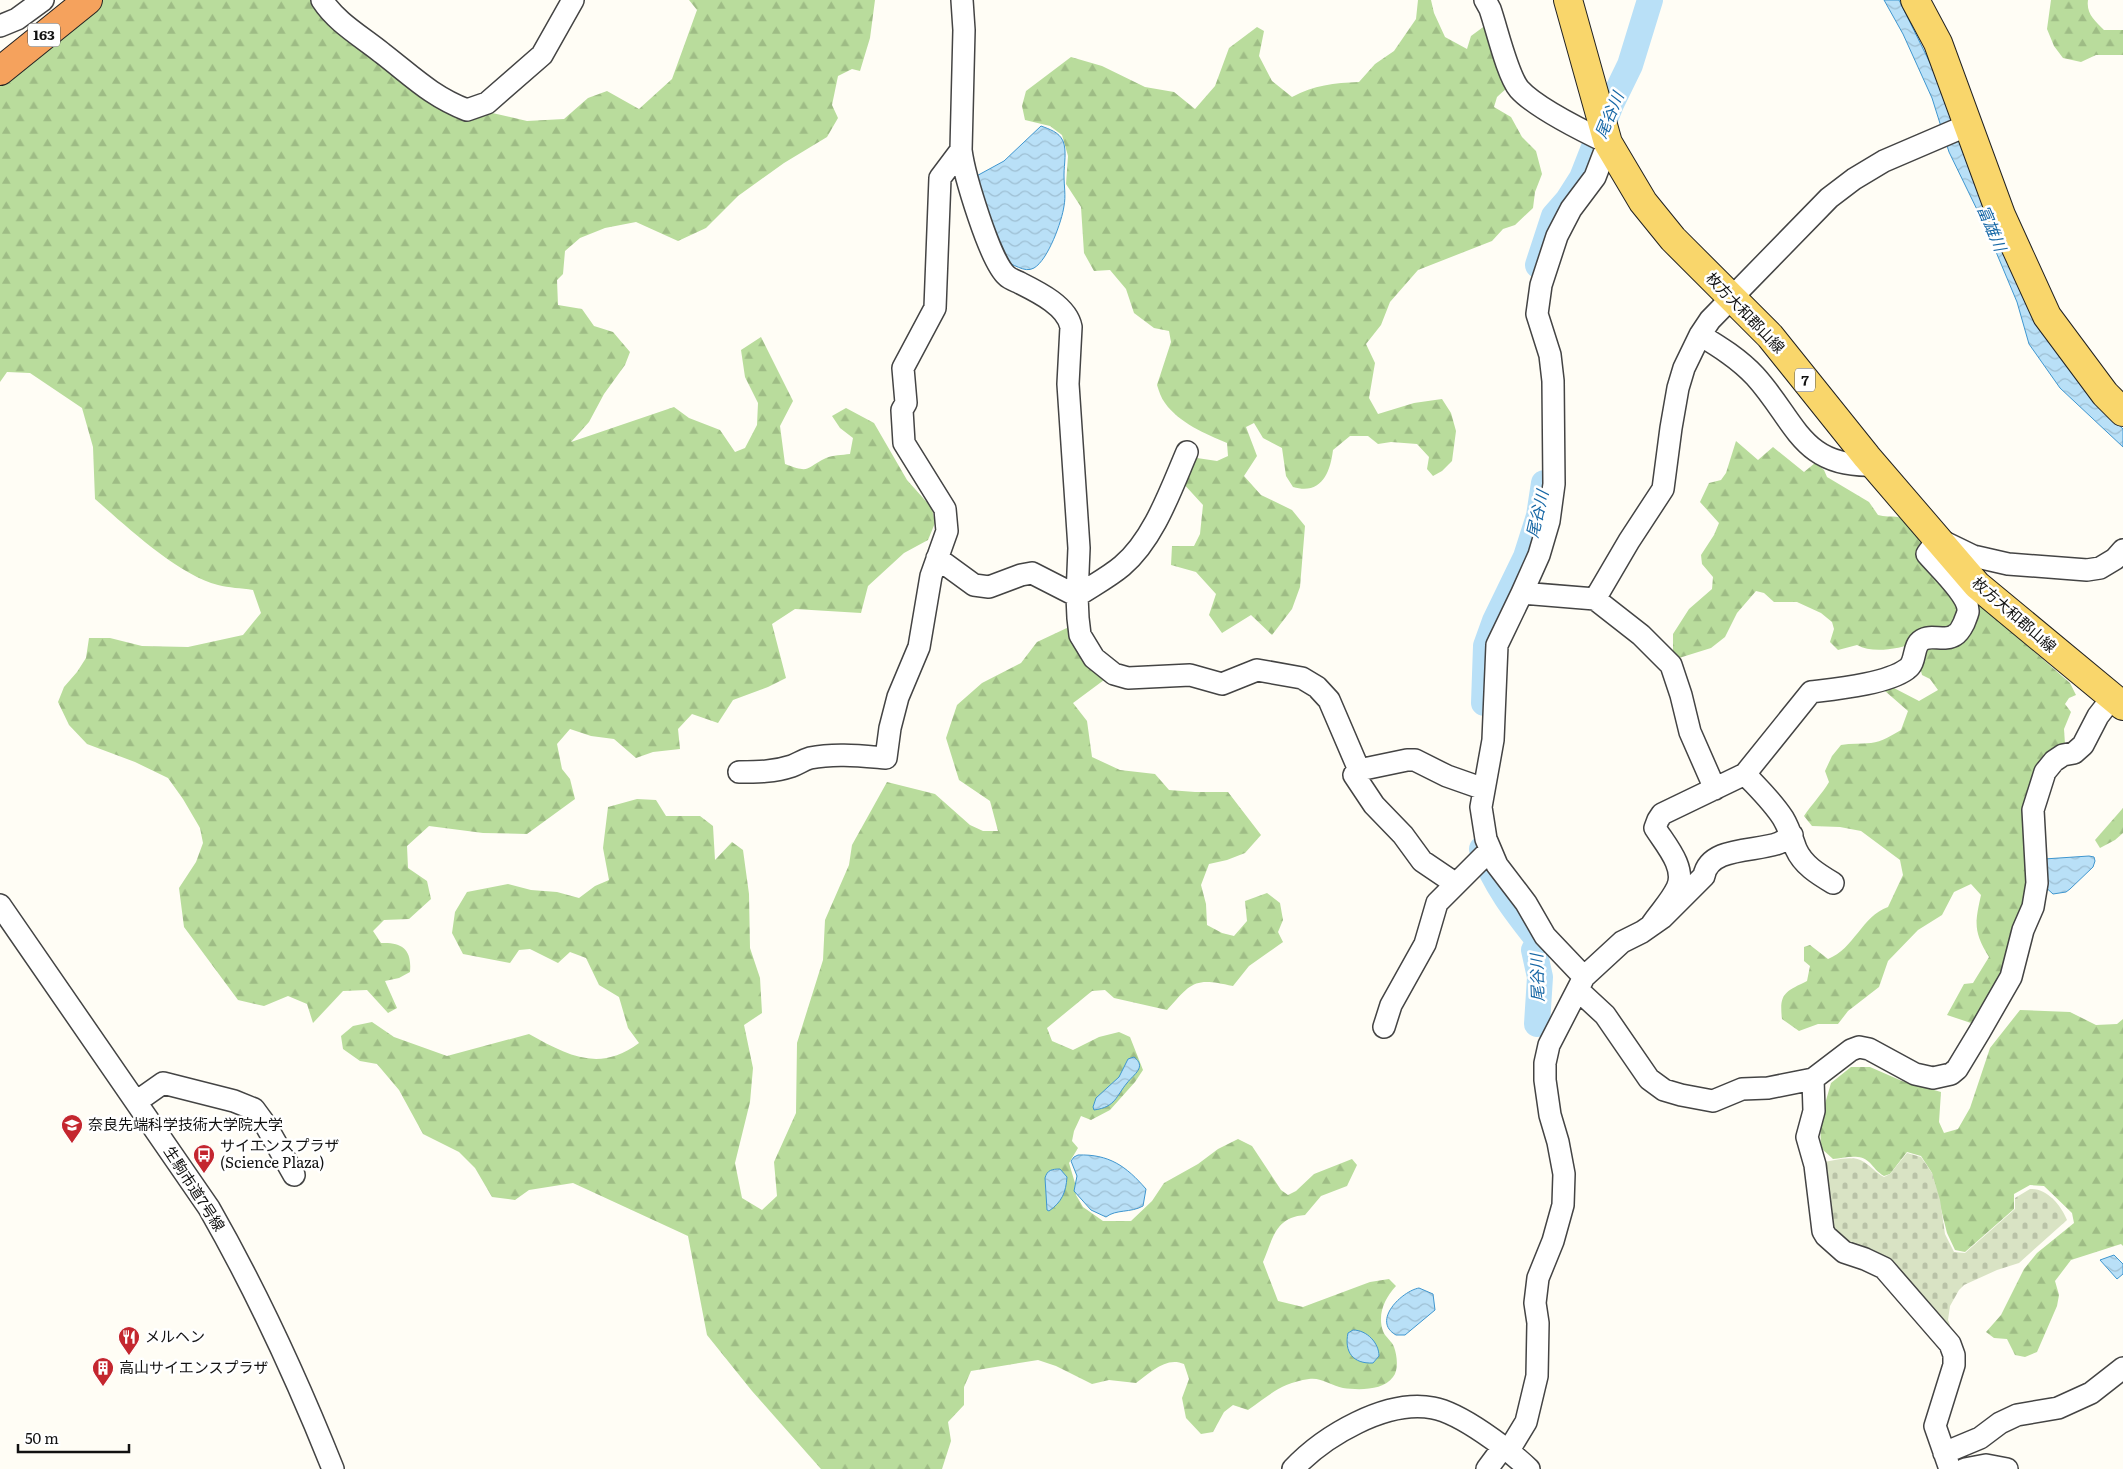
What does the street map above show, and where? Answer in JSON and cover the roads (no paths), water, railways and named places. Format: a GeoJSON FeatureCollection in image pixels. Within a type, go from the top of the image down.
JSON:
{"type":"FeatureCollection","features":[{"type":"Feature","properties":{"kind":"highway","name":"163"},"geometry":{"type":"LineString","coordinates":[[0,71],[88,0]]}},
{"type":"Feature","properties":{"kind":"main road","name":"枚方大和郡山線"},"geometry":{"type":"LineString","coordinates":[[1568,0],[1608,143],[1643,202],[1673,238],[1770,336],[1874,465],[1977,585],[2118,702]]}},
{"type":"Feature","properties":{"kind":"main road"},"geometry":{"type":"LineString","coordinates":[[1915,0],[1938,43],[2001,216],[2046,316],[2117,398]]}},
{"type":"Feature","properties":{"kind":"street"},"geometry":{"type":"LineString","coordinates":[[0,26],[18,19],[43,0]]}},
{"type":"Feature","properties":{"kind":"street"},"geometry":{"type":"LineString","coordinates":[[322,0],[337,19],[425,88],[437,97],[467,110],[487,103],[542,55],[573,0]]}},
{"type":"Feature","properties":{"kind":"street"},"geometry":{"type":"LineString","coordinates":[[962,0],[964,30],[961,150],[964,170],[996,262],[1007,276],[1046,297],[1070,321],[1068,384],[1079,548],[1077,596],[1080,635],[1094,658],[1114,674],[1128,678],[1190,675],[1222,684],[1257,670],[1302,678],[1317,687],[1329,700],[1359,770],[1415,760],[1447,776],[1484,789]]}},
{"type":"Feature","properties":{"kind":"street"},"geometry":{"type":"LineString","coordinates":[[1485,0],[1490,9],[1513,78],[1519,89],[1538,104],[1584,132],[1608,143],[1595,176],[1571,209],[1557,236],[1541,285],[1536,314],[1550,355],[1553,381],[1554,484],[1549,521],[1539,555],[1497,645],[1493,740],[1481,807],[1486,839],[1497,865],[1526,903],[1545,936],[1605,1015],[1648,1078],[1664,1090],[1713,1101],[1742,1088],[1768,1088],[1813,1079],[1851,1050],[1859,1047],[1869,1048],[1915,1074],[1933,1078],[1951,1074],[1957,1069],[2011,977],[2023,930],[2033,908],[2038,883],[2034,810],[2045,772],[2054,761],[2063,755],[2074,753],[2082,745],[2098,716],[2118,702]]}},
{"type":"Feature","properties":{"kind":"street"},"geometry":{"type":"LineString","coordinates":[[1595,599],[1629,541],[1663,489],[1678,388],[1684,368],[1700,335],[1730,297],[1829,198],[1854,179],[1884,161],[1968,125]]}},
{"type":"Feature","properties":{"kind":"street"},"geometry":{"type":"LineString","coordinates":[[739,772],[769,772],[794,766],[808,758],[828,756],[853,755],[886,758],[890,728],[898,697],[919,647],[931,576],[947,531],[946,509],[904,444],[902,410],[906,403],[903,368],[935,308],[940,178],[961,150]]}},
{"type":"Feature","properties":{"kind":"street"},"geometry":{"type":"LineString","coordinates":[[1700,335],[1735,358],[1755,376],[1789,424],[1816,452],[1831,460],[1854,466],[1874,465]]}},
{"type":"Feature","properties":{"kind":"street"},"geometry":{"type":"LineString","coordinates":[[1077,596],[1123,566],[1138,549],[1161,512],[1187,452]]}},
{"type":"Feature","properties":{"kind":"street"},"geometry":{"type":"LineString","coordinates":[[1652,924],[1678,886],[1680,876],[1679,868],[1655,828],[1662,814],[1745,774],[1810,692],[1884,679],[1907,669],[1914,660],[1916,648],[1920,640],[1928,638],[1942,639],[1955,636],[1968,612],[1964,596],[1928,554],[1938,539],[1973,556],[2008,564],[2087,570],[2100,568],[2115,559],[2123,550]]}},
{"type":"Feature","properties":{"kind":"street"},"geometry":{"type":"LineString","coordinates":[[937,558],[974,585],[989,587],[1021,575],[1032,573],[1077,596]]}},
{"type":"Feature","properties":{"kind":"street"},"geometry":{"type":"LineString","coordinates":[[1522,593],[1595,599],[1641,635],[1671,665],[1690,732],[1715,789]]}},
{"type":"Feature","properties":{"kind":"street"},"geometry":{"type":"LineString","coordinates":[[1745,774],[1768,798],[1792,835],[1797,850],[1812,871],[1832,883]]}},
{"type":"Feature","properties":{"kind":"street"},"geometry":{"type":"LineString","coordinates":[[1354,775],[1374,805],[1403,835],[1422,861],[1456,884]]}},
{"type":"Feature","properties":{"kind":"street"},"geometry":{"type":"LineString","coordinates":[[1487,1469],[1526,1422],[1537,1376],[1538,1323],[1535,1303],[1538,1278],[1553,1241],[1563,1205],[1564,1174],[1558,1142],[1550,1115],[1545,1080],[1545,1063],[1549,1045],[1581,983],[1622,942],[1642,932],[1662,918],[1704,876],[1705,869],[1722,854],[1779,843],[1792,835]]}},
{"type":"Feature","properties":{"kind":"street"},"geometry":{"type":"LineString","coordinates":[[1384,1027],[1391,1005],[1426,944],[1437,903],[1490,850]]}},
{"type":"Feature","properties":{"kind":"street","name":"生駒市道7号線"},"geometry":{"type":"LineString","coordinates":[[0,905],[19,931],[52,984],[209,1208],[235,1254],[300,1386],[333,1469]]}},
{"type":"Feature","properties":{"kind":"street"},"geometry":{"type":"LineString","coordinates":[[1813,1079],[1814,1111],[1807,1137],[1815,1165],[1823,1231],[1844,1252],[1884,1268],[1950,1344],[1952,1349],[1954,1365],[1935,1426],[1947,1461],[2000,1423],[2018,1415],[2058,1408],[2091,1393],[2123,1368]]}},
{"type":"Feature","properties":{"kind":"street"},"geometry":{"type":"LineString","coordinates":[[136,1102],[163,1083],[234,1101],[254,1109],[265,1124],[294,1176]]}},
{"type":"Feature","properties":{"kind":"street"},"geometry":{"type":"LineString","coordinates":[[1293,1469],[1319,1446],[1371,1416],[1396,1408],[1414,1406],[1434,1408],[1454,1417],[1506,1448],[1529,1469]]}},
{"type":"Feature","properties":{"kind":"street"},"geometry":{"type":"LineString","coordinates":[[1965,1469],[1986,1465],[2007,1469]]}},
{"type":"Feature","properties":{"kind":"water","name":"富雄川"},"geometry":{"type":"Polygon","coordinates":[[[1884,0],[1899,0],[2099,406],[2123,429],[2123,447],[2060,388],[2029,344],[2017,302],[1986,228],[1949,152],[1932,98],[1903,34],[1884,0]]]}},
{"type":"Feature","properties":{"kind":"water"},"geometry":{"type":"Polygon","coordinates":[[[1041,126],[1056,133],[1063,141],[1065,153],[1065,202],[1054,240],[1049,249],[1039,264],[1034,268],[1026,270],[1002,262],[971,179],[1004,161],[1041,126]]]}},
{"type":"Feature","properties":{"kind":"water"},"geometry":{"type":"Polygon","coordinates":[[[2094,857],[2093,867],[2066,892],[2053,894],[2042,884],[2044,859],[2094,857]]]}},
{"type":"Feature","properties":{"kind":"water"},"geometry":{"type":"Polygon","coordinates":[[[1134,1057],[1139,1064],[1136,1073],[1111,1104],[1094,1110],[1096,1098],[1119,1077],[1128,1059],[1134,1057]]]}},
{"type":"Feature","properties":{"kind":"water"},"geometry":{"type":"Polygon","coordinates":[[[1078,1155],[1108,1159],[1124,1168],[1146,1189],[1143,1206],[1134,1210],[1114,1213],[1106,1217],[1091,1210],[1074,1191],[1077,1176],[1071,1161],[1078,1155]]]}},
{"type":"Feature","properties":{"kind":"water"},"geometry":{"type":"Polygon","coordinates":[[[1060,1169],[1067,1177],[1066,1187],[1060,1200],[1049,1211],[1047,1210],[1045,1178],[1050,1170],[1060,1169]]]}},
{"type":"Feature","properties":{"kind":"water"},"geometry":{"type":"Polygon","coordinates":[[[2114,1255],[2123,1264],[2123,1274],[2117,1279],[2100,1260],[2114,1255]]]}},
{"type":"Feature","properties":{"kind":"water"},"geometry":{"type":"Polygon","coordinates":[[[1419,1288],[1433,1294],[1435,1310],[1405,1335],[1396,1335],[1389,1329],[1388,1315],[1398,1300],[1412,1290],[1419,1288]]]}},
{"type":"Feature","properties":{"kind":"water"},"geometry":{"type":"Polygon","coordinates":[[[1353,1330],[1363,1332],[1377,1346],[1379,1356],[1373,1363],[1366,1363],[1355,1359],[1349,1351],[1347,1346],[1348,1333],[1353,1330]]]}},
{"type":"Feature","properties":{"kind":"waterway","name":"尾谷川"},"geometry":{"type":"LineString","coordinates":[[1538,265],[1554,216],[1568,200],[1582,178],[1611,104],[1630,65],[1650,0]]}},
{"type":"Feature","properties":{"kind":"waterway","name":"尾谷川"},"geometry":{"type":"LineString","coordinates":[[1484,703],[1486,646],[1495,621],[1526,557],[1539,516],[1544,483]]}},
{"type":"Feature","properties":{"kind":"waterway","name":"尾谷川"},"geometry":{"type":"LineString","coordinates":[[1482,849],[1499,886],[1539,941],[1534,950],[1540,977],[1537,1024]]}},
{"type":"Feature","properties":{"kind":"place","name":"奈良先端科学技術大学院大学"},"geometry":{"type":"Point","coordinates":[72,1144]}},
{"type":"Feature","properties":{"kind":"place","name":"サイエンスプラザ (Science Plaza)"},"geometry":{"type":"Point","coordinates":[204,1174]}},
{"type":"Feature","properties":{"kind":"place","name":"メルヘン"},"geometry":{"type":"Point","coordinates":[129,1356]}},
{"type":"Feature","properties":{"kind":"place","name":"高山サイエンスプラザ"},"geometry":{"type":"Point","coordinates":[103,1387]}}]}
